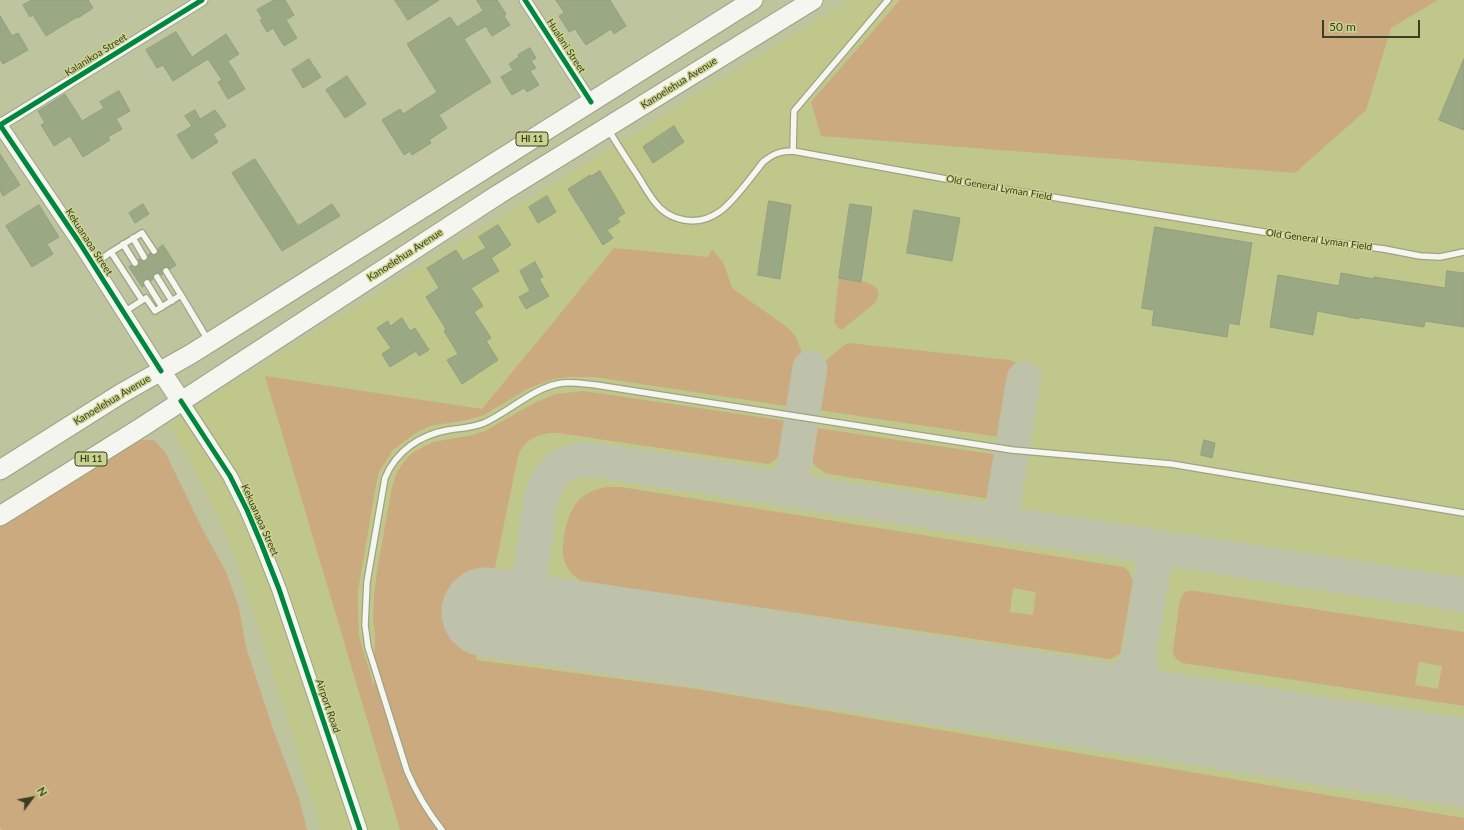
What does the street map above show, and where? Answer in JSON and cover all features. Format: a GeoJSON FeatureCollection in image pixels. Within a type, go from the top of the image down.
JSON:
{"type":"FeatureCollection","features":[{"type":"Feature","properties":{"kind":"highway","name":"Kanoelehua Avenue"},"geometry":{"type":"LineString","coordinates":[[0,470],[122,393],[210,342],[753,0]]}},
{"type":"Feature","properties":{"kind":"highway","name":"Kanoelehua Avenue"},"geometry":{"type":"LineString","coordinates":[[0,516],[142,427],[499,194],[813,0]]}},
{"type":"Feature","properties":{"kind":"highway"},"geometry":{"type":"LineString","coordinates":[[161,371],[181,401]]}},
{"type":"Feature","properties":{"kind":"street","name":"Kalanikoa Street"},"geometry":{"type":"LineString","coordinates":[[0,125],[202,0]]}},
{"type":"Feature","properties":{"kind":"street","name":"Hualani Street"},"geometry":{"type":"LineString","coordinates":[[525,0],[591,102]]}},
{"type":"Feature","properties":{"kind":"street","name":"Kekuanaoa Street"},"geometry":{"type":"LineString","coordinates":[[0,125],[79,242],[161,371]]}},
{"type":"Feature","properties":{"kind":"street","name":"Kekuanaoa Street"},"geometry":{"type":"LineString","coordinates":[[181,401],[230,476],[247,510],[279,589]]}},
{"type":"Feature","properties":{"kind":"street","name":"Airport Road"},"geometry":{"type":"LineString","coordinates":[[279,589],[360,830]]}},
{"type":"Feature","properties":{"kind":"lane"},"geometry":{"type":"LineString","coordinates":[[794,151],[794,111],[888,0]]}},
{"type":"Feature","properties":{"kind":"lane","name":"Old General Lyman Field"},"geometry":{"type":"LineString","coordinates":[[607,128],[654,202],[666,213],[677,219],[686,221],[700,221],[710,218],[720,212],[763,162],[771,155],[782,151],[794,151],[1010,190],[1300,238],[1384,249],[1420,256],[1440,257],[1464,252]]}},
{"type":"Feature","properties":{"kind":"lane"},"geometry":{"type":"LineString","coordinates":[[93,265],[142,233],[154,251]]}},
{"type":"Feature","properties":{"kind":"lane"},"geometry":{"type":"LineString","coordinates":[[133,238],[144,257]]}},
{"type":"Feature","properties":{"kind":"lane"},"geometry":{"type":"LineString","coordinates":[[123,244],[135,263]]}},
{"type":"Feature","properties":{"kind":"lane"},"geometry":{"type":"LineString","coordinates":[[111,252],[142,300]]}},
{"type":"Feature","properties":{"kind":"lane"},"geometry":{"type":"LineString","coordinates":[[166,271],[210,342]]}},
{"type":"Feature","properties":{"kind":"lane"},"geometry":{"type":"LineString","coordinates":[[157,277],[172,301]]}},
{"type":"Feature","properties":{"kind":"lane"},"geometry":{"type":"LineString","coordinates":[[147,283],[162,307]]}},
{"type":"Feature","properties":{"kind":"lane"},"geometry":{"type":"LineString","coordinates":[[124,312],[146,298],[155,311],[181,295]]}},
{"type":"Feature","properties":{"kind":"lane"},"geometry":{"type":"LineString","coordinates":[[442,830],[425,808],[406,770],[368,646],[365,625],[366,601],[385,478],[389,468],[402,451],[425,436],[448,430],[472,427],[484,423],[531,395],[562,383],[596,385],[1012,450],[1171,464],[1464,513]]}},
{"type":"Feature","properties":{"kind":"shaded area"},"geometry":{"type":"Polygon","coordinates":[[[849,0],[1464,0],[1464,830],[322,830],[245,585],[229,542],[185,453],[168,426],[220,391],[849,0]]]}},
{"type":"Feature","properties":{"kind":"shaded area"},"geometry":{"type":"Polygon","coordinates":[[[900,0],[1438,0],[1391,28],[1366,110],[1295,173],[821,136],[811,102],[900,0]]]}},
{"type":"Feature","properties":{"kind":"shaded area"},"geometry":{"type":"Polygon","coordinates":[[[614,248],[708,257],[712,249],[724,264],[732,288],[788,328],[796,337],[801,350],[801,363],[793,407],[595,377],[570,377],[554,379],[529,388],[484,415],[467,420],[430,426],[414,434],[393,450],[379,472],[358,591],[359,636],[374,687],[375,635],[373,620],[377,571],[392,487],[397,472],[404,462],[412,453],[433,442],[472,435],[485,431],[536,402],[556,394],[583,391],[793,422],[789,441],[784,452],[768,464],[558,433],[539,435],[529,441],[524,445],[518,456],[476,660],[697,689],[1464,818],[1464,830],[400,830],[265,376],[482,409],[614,248]]]}},
{"type":"Feature","properties":{"kind":"shaded area"},"geometry":{"type":"Polygon","coordinates":[[[839,278],[868,283],[878,290],[879,296],[875,303],[843,329],[839,329],[834,322],[839,278]]]}},
{"type":"Feature","properties":{"kind":"shaded area"},"geometry":{"type":"Polygon","coordinates":[[[849,343],[1009,360],[1015,362],[1017,370],[999,437],[812,409],[816,382],[823,363],[843,346],[849,343]]]}},
{"type":"Feature","properties":{"kind":"shaded area"},"geometry":{"type":"Polygon","coordinates":[[[810,427],[999,455],[992,495],[990,499],[828,474],[814,465],[807,454],[806,445],[810,427]]]}},
{"type":"Feature","properties":{"kind":"shaded area"},"geometry":{"type":"Polygon","coordinates":[[[141,440],[154,440],[165,452],[201,526],[226,572],[239,608],[246,647],[274,732],[299,798],[307,830],[2,830],[0,827],[0,527],[141,440]]]}},
{"type":"Feature","properties":{"kind":"shaded area"},"geometry":{"type":"Polygon","coordinates":[[[607,487],[621,487],[1123,567],[1128,570],[1133,581],[1120,654],[1110,659],[581,581],[568,568],[563,556],[567,523],[573,507],[580,499],[594,490],[607,487]],[[1013,588],[1010,612],[1033,615],[1036,592],[1013,588]]]}},
{"type":"Feature","properties":{"kind":"shaded area"},"geometry":{"type":"Polygon","coordinates":[[[1188,591],[1195,591],[1464,632],[1464,706],[1178,661],[1175,658],[1173,649],[1180,600],[1184,593],[1188,591]],[[1419,662],[1415,685],[1438,689],[1442,666],[1419,662]]]}},
{"type":"Feature","properties":{"kind":"building"},"geometry":{"type":"Polygon","coordinates":[[[32,0],[88,0],[93,8],[46,36],[33,15],[30,17],[23,5],[32,0]]]}},
{"type":"Feature","properties":{"kind":"building"},"geometry":{"type":"Polygon","coordinates":[[[274,0],[285,0],[294,15],[286,20],[297,38],[284,46],[273,28],[267,32],[260,20],[263,19],[257,10],[274,0]]]}},
{"type":"Feature","properties":{"kind":"building"},"geometry":{"type":"Polygon","coordinates":[[[395,0],[439,0],[408,20],[395,0]]]}},
{"type":"Feature","properties":{"kind":"building"},"geometry":{"type":"Polygon","coordinates":[[[477,0],[497,0],[506,14],[504,16],[510,25],[492,36],[486,26],[464,39],[491,82],[439,115],[447,128],[429,140],[431,143],[412,155],[410,151],[404,155],[382,120],[400,109],[403,114],[437,92],[407,44],[450,17],[457,27],[483,11],[477,0]]]}},
{"type":"Feature","properties":{"kind":"building"},"geometry":{"type":"Polygon","coordinates":[[[556,0],[610,0],[626,26],[614,34],[611,29],[586,45],[575,29],[569,32],[559,16],[564,13],[556,0]]]}},
{"type":"Feature","properties":{"kind":"building"},"geometry":{"type":"Polygon","coordinates":[[[0,16],[12,36],[18,33],[28,50],[3,64],[0,59],[0,16]]]}},
{"type":"Feature","properties":{"kind":"building"},"geometry":{"type":"Polygon","coordinates":[[[176,32],[192,57],[226,34],[239,54],[228,61],[245,89],[228,99],[218,82],[222,80],[208,59],[173,81],[163,65],[157,68],[146,50],[176,32]]]}},
{"type":"Feature","properties":{"kind":"building"},"geometry":{"type":"Polygon","coordinates":[[[530,48],[536,58],[531,61],[536,68],[530,71],[539,85],[527,92],[524,88],[512,95],[501,77],[513,70],[509,64],[519,57],[518,55],[530,48]]]}},
{"type":"Feature","properties":{"kind":"building"},"geometry":{"type":"Polygon","coordinates":[[[309,59],[321,77],[303,88],[292,70],[309,59]]]}},
{"type":"Feature","properties":{"kind":"building"},"geometry":{"type":"Polygon","coordinates":[[[1464,59],[1464,130],[1439,120],[1464,59]]]}},
{"type":"Feature","properties":{"kind":"building"},"geometry":{"type":"Polygon","coordinates":[[[347,76],[366,104],[345,118],[326,90],[347,76]]]}},
{"type":"Feature","properties":{"kind":"building"},"geometry":{"type":"Polygon","coordinates":[[[119,91],[130,111],[116,119],[122,129],[108,137],[110,140],[83,157],[70,136],[54,146],[41,125],[45,123],[38,111],[65,94],[82,121],[104,108],[100,102],[119,91]]]}},
{"type":"Feature","properties":{"kind":"building"},"geometry":{"type":"Polygon","coordinates":[[[195,110],[200,119],[215,110],[226,126],[213,134],[218,142],[192,159],[177,135],[192,126],[185,116],[195,110]]]}},
{"type":"Feature","properties":{"kind":"building"},"geometry":{"type":"Polygon","coordinates":[[[674,126],[684,142],[653,163],[643,147],[674,126]]]}},
{"type":"Feature","properties":{"kind":"building"},"geometry":{"type":"Polygon","coordinates":[[[0,154],[20,185],[3,196],[0,190],[0,154]]]}},
{"type":"Feature","properties":{"kind":"building"},"geometry":{"type":"Polygon","coordinates":[[[255,159],[298,226],[332,204],[340,216],[282,251],[232,173],[255,159]]]}},
{"type":"Feature","properties":{"kind":"building"},"geometry":{"type":"Polygon","coordinates":[[[600,171],[625,213],[617,218],[620,222],[607,230],[613,238],[603,245],[568,189],[590,175],[591,176],[600,171]]]}},
{"type":"Feature","properties":{"kind":"building"},"geometry":{"type":"Polygon","coordinates":[[[547,196],[556,212],[538,223],[529,207],[547,196]]]}},
{"type":"Feature","properties":{"kind":"building"},"geometry":{"type":"Polygon","coordinates":[[[769,201],[791,205],[780,279],[758,275],[769,201]]]}},
{"type":"Feature","properties":{"kind":"building"},"geometry":{"type":"Polygon","coordinates":[[[143,204],[149,214],[135,223],[129,213],[143,204]]]}},
{"type":"Feature","properties":{"kind":"building"},"geometry":{"type":"Polygon","coordinates":[[[850,204],[872,207],[861,282],[839,278],[850,204]]]}},
{"type":"Feature","properties":{"kind":"building"},"geometry":{"type":"Polygon","coordinates":[[[39,205],[59,237],[47,244],[53,254],[32,267],[6,226],[39,205]]]}},
{"type":"Feature","properties":{"kind":"building"},"geometry":{"type":"Polygon","coordinates":[[[914,210],[960,218],[952,261],[907,253],[914,210]]]}},
{"type":"Feature","properties":{"kind":"building"},"geometry":{"type":"Polygon","coordinates":[[[498,225],[511,245],[491,258],[499,271],[471,288],[483,306],[474,312],[491,338],[486,341],[498,360],[462,384],[447,360],[458,354],[444,331],[446,329],[426,297],[439,288],[427,268],[456,250],[463,261],[486,248],[479,237],[498,225]]]}},
{"type":"Feature","properties":{"kind":"building"},"geometry":{"type":"Polygon","coordinates":[[[1155,227],[1252,243],[1239,325],[1229,323],[1227,337],[1152,325],[1154,310],[1142,308],[1155,227]]]}},
{"type":"Feature","properties":{"kind":"building"},"geometry":{"type":"Polygon","coordinates":[[[163,245],[176,265],[170,269],[168,267],[164,267],[162,271],[163,274],[161,275],[159,273],[155,273],[151,281],[149,279],[145,279],[143,283],[144,286],[142,287],[129,267],[131,265],[133,267],[137,267],[139,265],[138,260],[146,260],[150,253],[152,255],[156,255],[158,253],[158,249],[163,245]]]}},
{"type":"Feature","properties":{"kind":"building"},"geometry":{"type":"Polygon","coordinates":[[[535,262],[543,277],[539,279],[549,296],[526,309],[519,297],[530,291],[520,271],[535,262]]]}},
{"type":"Feature","properties":{"kind":"building"},"geometry":{"type":"Polygon","coordinates":[[[1447,271],[1464,273],[1464,327],[1425,321],[1424,327],[1359,317],[1359,319],[1317,311],[1313,335],[1270,327],[1278,275],[1339,286],[1341,273],[1374,279],[1374,277],[1445,288],[1447,271]]]}},
{"type":"Feature","properties":{"kind":"building"},"geometry":{"type":"Polygon","coordinates":[[[402,318],[410,331],[415,328],[429,350],[419,356],[416,351],[390,367],[382,354],[391,348],[377,328],[388,321],[390,326],[402,318]]]}},
{"type":"Feature","properties":{"kind":"building"},"geometry":{"type":"Polygon","coordinates":[[[1204,440],[1215,443],[1212,458],[1201,455],[1204,440]]]}},
{"type":"Feature","properties":{"kind":"taxiway"},"geometry":{"type":"LineString","coordinates":[[790,491],[810,368]]}},
{"type":"Feature","properties":{"kind":"taxiway"},"geometry":{"type":"LineString","coordinates":[[1000,523],[1024,379]]}},
{"type":"Feature","properties":{"kind":"taxiway"},"geometry":{"type":"LineString","coordinates":[[524,618],[541,498],[544,489],[553,474],[564,465],[571,462],[590,459],[1464,595]]}},
{"type":"Feature","properties":{"kind":"taxiway"},"geometry":{"type":"LineString","coordinates":[[1156,548],[1139,655],[1142,674],[1151,692],[1167,708],[1205,723]]}},
{"type":"Feature","properties":{"kind":"taxiway"},"geometry":{"type":"LineString","coordinates":[[1067,701],[1080,700],[1102,695],[1120,685],[1127,677],[1139,655]]}},
{"type":"Feature","properties":{"kind":"runway"},"geometry":{"type":"LineString","coordinates":[[486,612],[703,644],[1464,763]]}},
{"type":"Feature","properties":{"kind":"cycle path"},"geometry":{"type":"LineString","coordinates":[[161,371],[79,242],[0,125],[202,0]]}},
{"type":"Feature","properties":{"kind":"cycle path"},"geometry":{"type":"LineString","coordinates":[[525,0],[591,102]]}},
{"type":"Feature","properties":{"kind":"cycle path"},"geometry":{"type":"LineString","coordinates":[[181,401],[230,476],[261,543],[279,589],[360,830]]}}]}
